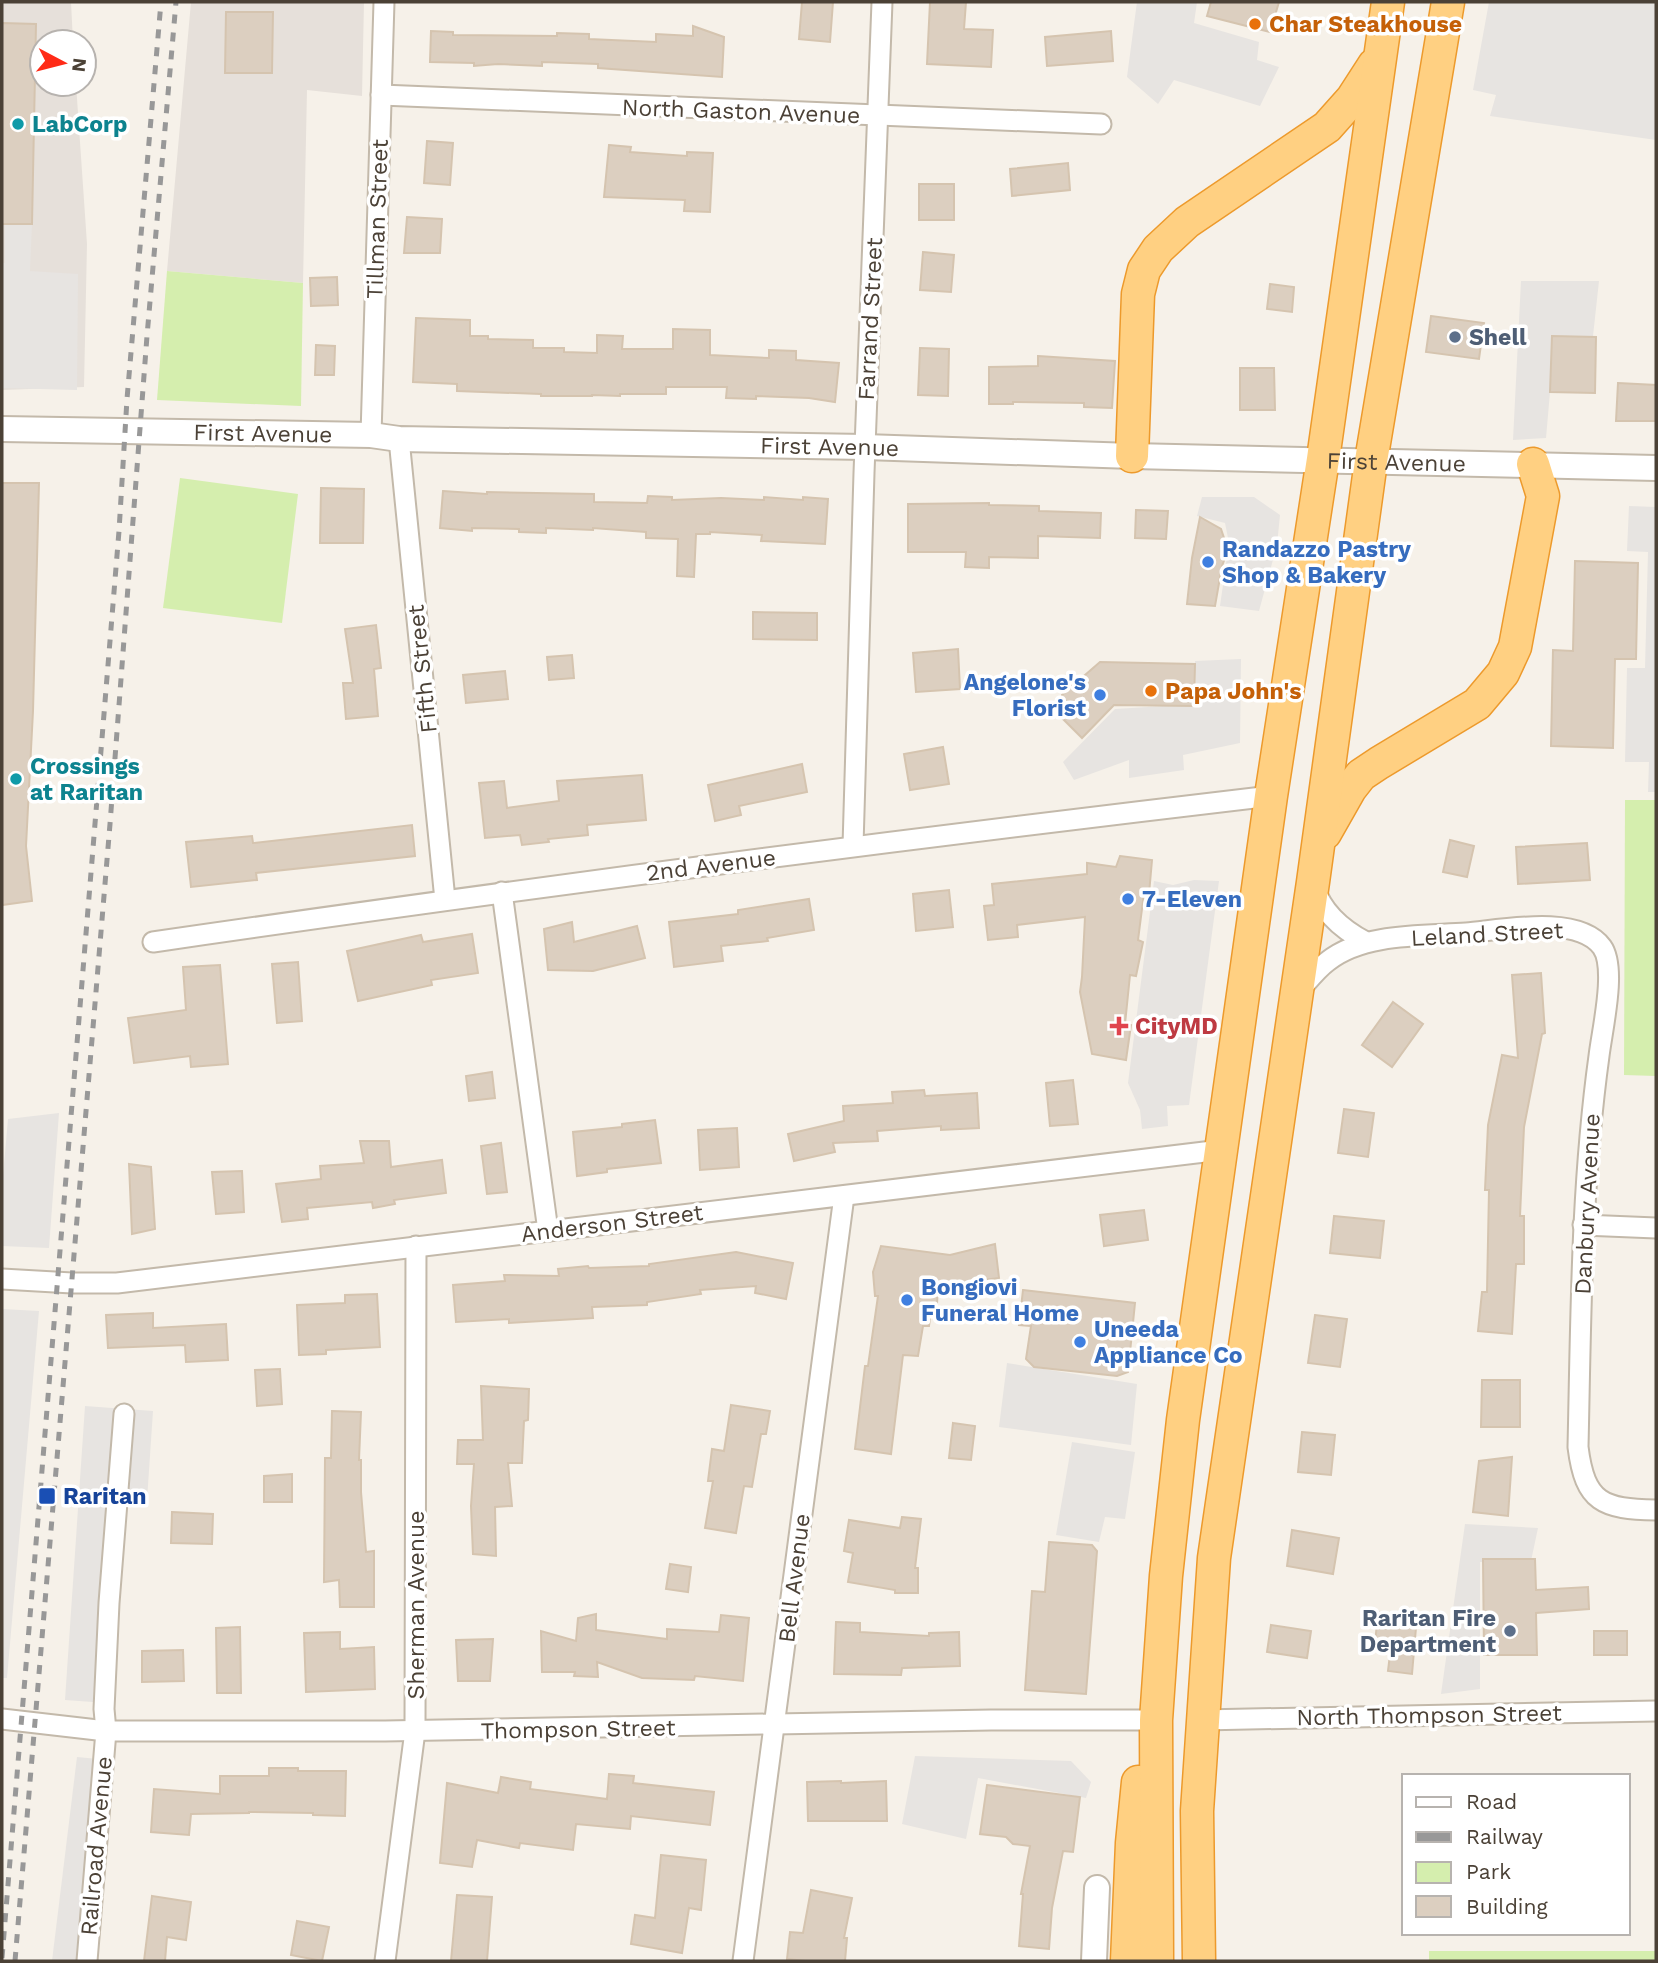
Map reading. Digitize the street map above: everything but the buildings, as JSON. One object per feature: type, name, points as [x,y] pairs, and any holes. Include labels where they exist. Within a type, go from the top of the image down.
[{"type":"highway","points":[[1157,1961],[1156,1720],[1166,1576],[1183,1420],[1270,796],[1323,459],[1388,2]]},
{"type":"highway","points":[[1200,1961],[1197,1811],[1214,1558],[1313,882],[1371,461],[1448,2]]},
{"type":"highway","points":[[1132,456],[1138,294],[1144,270],[1158,249],[1188,222],[1327,127],[1352,99],[1380,55]]},
{"type":"highway","points":[[1317,848],[1350,789],[1361,775],[1477,704],[1503,673],[1515,647],[1543,496],[1533,464]]},
{"type":"highway","points":[[1126,1961],[1136,1789],[1156,1720]]},
{"type":"street","name":"Tillman Street","points":[[371,435],[384,2]]},
{"type":"street","name":"Farrand Street","points":[[853,846],[865,447],[883,2]]},
{"type":"street","name":"North Gaston Avenue","points":[[381,95],[1101,124]]},
{"type":"street","name":"First Avenue","points":[[2,429],[371,435],[399,439],[865,447],[1656,468]]},
{"type":"street","name":"Fifth Street","points":[[399,439],[445,900]]},
{"type":"street","name":"2nd Avenue","points":[[153,942],[502,892],[853,846],[1270,796]]},
{"type":"street","points":[[1313,882],[1318,900],[1333,918],[1366,943]]},
{"type":"street","points":[[502,892],[548,1231]]},
{"type":"street","name":"Leland Street","points":[[1296,995],[1327,961],[1343,951],[1366,943],[1392,939],[1556,927],[1587,934],[1603,948]]},
{"type":"street","name":"Danbury Avenue","points":[[1603,948],[1610,969],[1595,1086],[1583,1225],[1578,1447],[1583,1477],[1594,1496],[1603,1502],[1624,1508],[1656,1510]]},
{"type":"street","name":"Anderson Street","points":[[2,1279],[117,1283],[1221,1150]]},
{"type":"street","name":"Bell Avenue","points":[[743,1961],[844,1196]]},
{"type":"street","points":[[1583,1225],[1656,1228]]},
{"type":"street","name":"Sherman Avenue","points":[[385,1961],[415,1731],[416,1246]]},
{"type":"street","name":"Railroad Avenue","points":[[87,1961],[106,1731],[104,1709],[109,1603],[124,1414]]},
{"type":"street","name":"North Thompson Street","points":[[1202,1720],[1656,1711]]},
{"type":"street","name":"Thompson Street","points":[[2,1719],[106,1731],[415,1731],[991,1720],[1156,1720]]},
{"type":"street","points":[[1094,1961],[1097,1888]]},
{"type":"shaded area","points":[[2,2],[71,2],[72,28],[28,28],[28,98],[77,98],[87,244],[84,387],[2,390]]},
{"type":"shaded area","points":[[191,2],[364,2],[362,96],[307,90],[303,283],[167,271]]},
{"type":"shaded area","points":[[1137,2],[1197,2],[1194,23],[1259,42],[1257,60],[1279,67],[1260,106],[1174,80],[1158,104],[1127,77]]},
{"type":"shaded area","points":[[1489,2],[1656,2],[1656,140],[1490,116],[1496,95],[1473,90]]},
{"type":"shaded area","points":[[5,224],[32,224],[30,271],[78,274],[77,390],[2,388],[2,263],[5,263]]},
{"type":"shaded area","points":[[1521,281],[1599,281],[1593,336],[1552,342],[1546,438],[1513,440]]},
{"type":"shaded area","points":[[1202,497],[1254,497],[1280,515],[1277,545],[1259,611],[1220,606],[1229,543],[1225,523],[1197,516]]},
{"type":"shaded area","points":[[1629,506],[1656,507],[1656,792],[1648,792],[1649,762],[1625,762],[1627,668],[1645,668],[1648,552],[1627,551]]},
{"type":"shaded area","points":[[1241,659],[1240,743],[1183,755],[1184,770],[1129,778],[1129,760],[1074,780],[1063,762],[1115,709],[1196,704],[1195,661]]},
{"type":"shaded area","points":[[1194,880],[1219,881],[1189,1105],[1167,1106],[1168,1126],[1142,1129],[1140,1110],[1128,1083],[1154,881],[1173,885]]},
{"type":"shaded area","points":[[59,1113],[49,1248],[2,1246],[2,1187],[8,1119]]},
{"type":"shaded area","points":[[2,1309],[39,1311],[7,1678],[2,1678]]},
{"type":"shaded area","points":[[1007,1363],[1137,1384],[1131,1445],[999,1427]]},
{"type":"shaded area","points":[[85,1406],[153,1411],[147,1500],[107,1498],[93,1702],[65,1700]]},
{"type":"shaded area","points":[[1072,1442],[1135,1452],[1125,1519],[1105,1517],[1099,1542],[1056,1535]]},
{"type":"shaded area","points":[[1465,1524],[1538,1528],[1531,1561],[1480,1562],[1480,1689],[1441,1694]]},
{"type":"shaded area","points":[[915,1756],[1071,1761],[1091,1782],[1086,1798],[978,1778],[966,1839],[902,1824]]},
{"type":"shaded area","points":[[77,1757],[108,1760],[83,1961],[52,1961]]},
{"type":"green space","points":[[167,271],[303,283],[301,406],[157,400]]},
{"type":"green space","points":[[180,478],[298,494],[282,623],[163,608]]},
{"type":"green space","points":[[1625,800],[1656,800],[1656,1076],[1624,1075]]},
{"type":"green space","points":[[1429,1951],[1656,1951],[1656,1961],[1429,1961]]},
{"type":"railway","points":[[2,1958],[161,2]]},
{"type":"railway","points":[[15,1961],[176,2]]},
{"type":"place","name":"Char Steakhouse","points":[[1255,24]]},
{"type":"place","name":"LabCorp","points":[[18,124]]},
{"type":"place","name":"Shell","points":[[1455,337]]},
{"type":"place","name":"Randazzo Pastry Shop & Bakery","points":[[1208,562]]},
{"type":"place","name":"Papa John's","points":[[1151,691]]},
{"type":"place","name":"Angelone's Florist","points":[[1100,695]]},
{"type":"place","name":"Crossings at Raritan","points":[[16,779]]},
{"type":"place","name":"7-Eleven","points":[[1128,899]]},
{"type":"place","name":"CityMD","points":[[1119,1026]]},
{"type":"place","name":"Bongiovi Funeral Home","points":[[907,1300]]},
{"type":"place","name":"Uneeda Appliance Co","points":[[1080,1342]]},
{"type":"place","name":"Raritan","points":[[47,1496]]},
{"type":"place","name":"Raritan Fire Department","points":[[1510,1631]]}]
